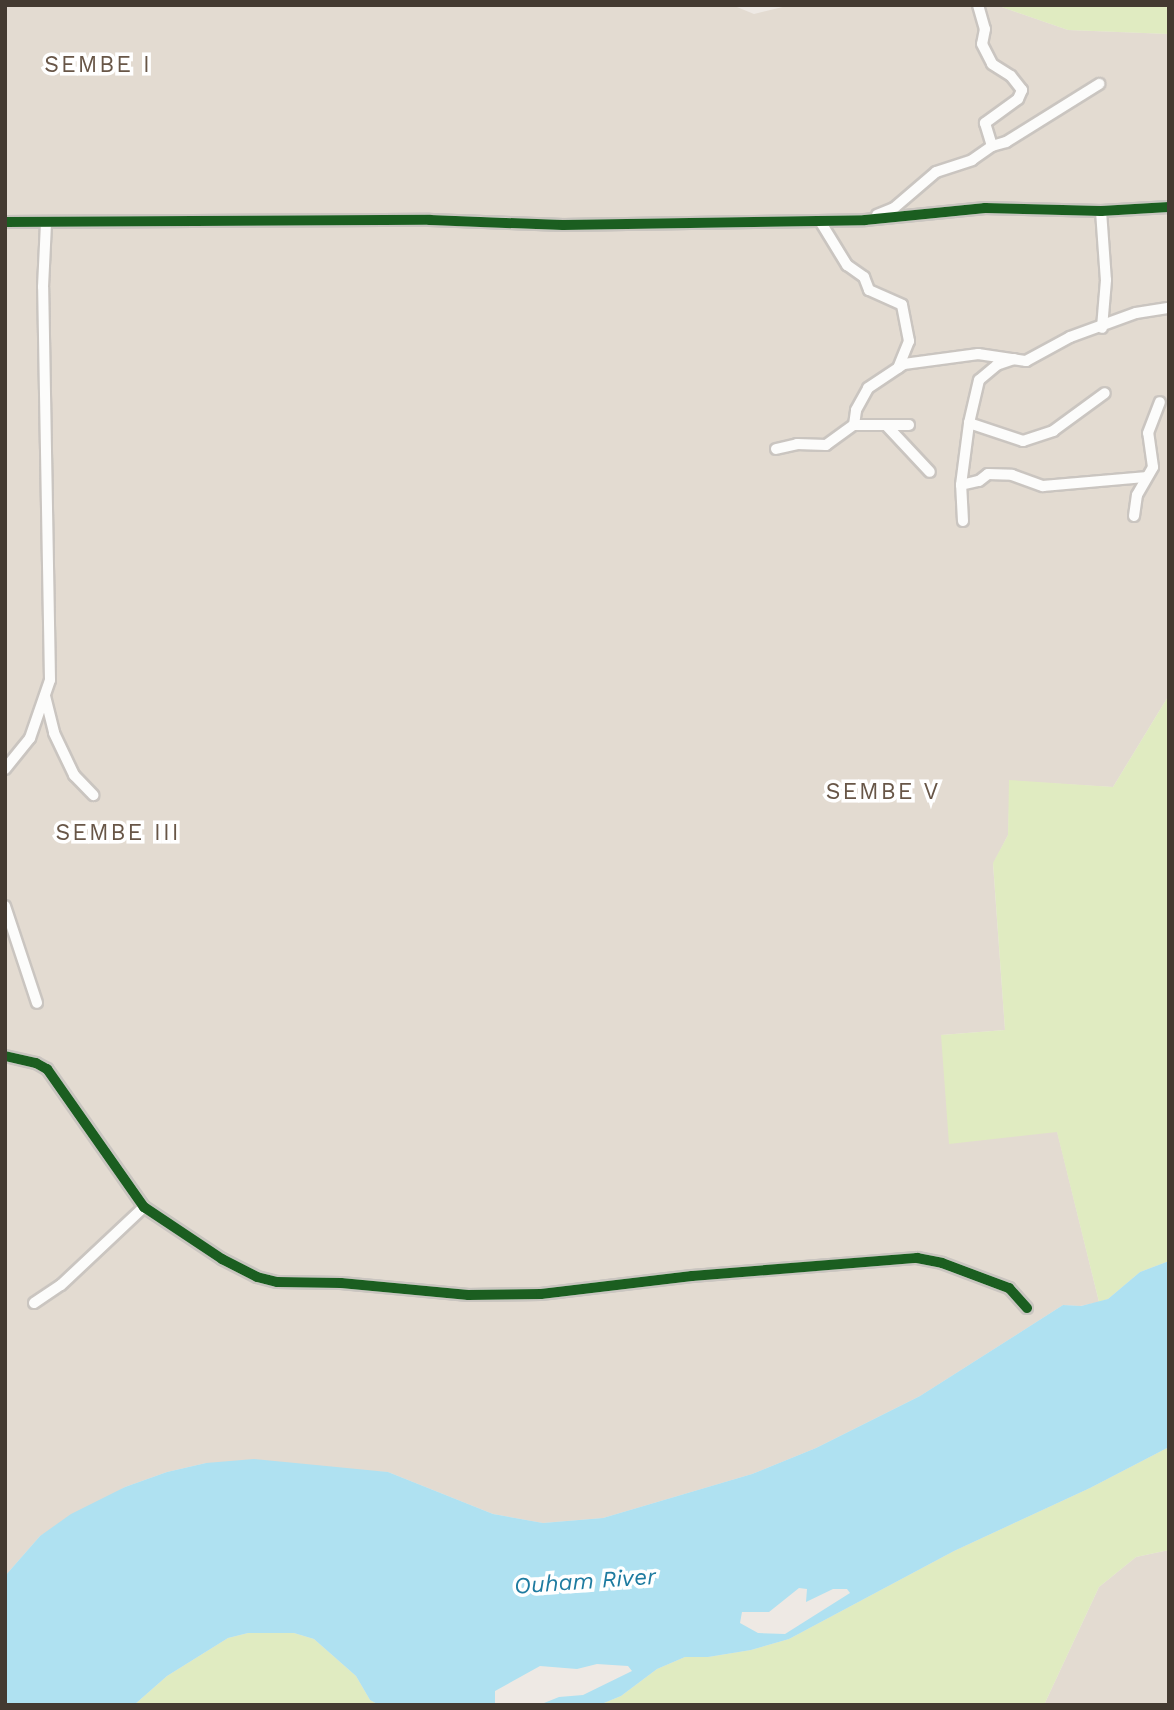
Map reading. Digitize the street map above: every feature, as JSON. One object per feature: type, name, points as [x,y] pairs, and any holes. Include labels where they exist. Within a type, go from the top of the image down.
[{"type":"street","points":[[978,5],[985,29],[982,44],[992,64],[1011,76],[1022,90],[1018,99],[985,123],[992,146]]},
{"type":"street","points":[[865,220],[894,208],[936,172],[972,160],[992,146],[1006,142],[1100,84]]},
{"type":"street","points":[[5,222],[46,224],[430,220],[563,225],[865,220],[985,208],[1101,211],[1169,207]]},
{"type":"street","points":[[1101,211],[1106,280],[1102,328]]},
{"type":"street","points":[[820,221],[847,265],[864,277],[869,290],[902,305],[909,341],[897,370]]},
{"type":"street","points":[[5,769],[30,738],[50,680],[43,287],[46,224]]},
{"type":"street","points":[[854,425],[856,410],[868,388],[904,364],[978,354],[1026,361],[1070,337],[1102,328],[1136,313],[1168,308]]},
{"type":"street","points":[[963,521],[961,485],[969,423],[979,380],[997,365],[1018,358]]},
{"type":"street","points":[[969,423],[1023,441],[1053,431],[1105,393]]},
{"type":"street","points":[[1134,516],[1136,495],[1153,467],[1148,433],[1160,402]]},
{"type":"street","points":[[776,449],[797,443],[826,445],[854,425],[909,425]]},
{"type":"street","points":[[886,425],[930,472]]},
{"type":"street","points":[[961,485],[979,481],[988,474],[1012,475],[1044,486],[1145,477]]},
{"type":"street","points":[[45,696],[54,733],[64,754],[75,775],[93,795]]},
{"type":"street","points":[[5,906],[37,1003]]},
{"type":"street","points":[[5,1056],[36,1063],[47,1069],[144,1207],[222,1259],[257,1277],[277,1282],[341,1283],[468,1295],[541,1294],[692,1276],[917,1258],[942,1263],[1009,1289],[1027,1308]]},
{"type":"street","points":[[34,1303],[61,1285],[144,1207]]},
{"type":"shaded area","points":[[5,5],[732,5],[754,14],[791,5],[996,5],[1068,30],[1169,34],[1169,695],[1113,787],[1010,781],[1008,835],[993,864],[1005,1030],[941,1035],[1057,1131],[1099,1302],[1080,1306],[1063,1305],[920,1396],[816,1448],[752,1474],[603,1518],[543,1523],[493,1514],[388,1472],[206,1463],[167,1472],[125,1487],[40,1536],[5,1576]]},
{"type":"shaded area","points":[[1169,1550],[1169,1705],[1044,1705],[1099,1587],[1136,1557]]},
{"type":"green space","points":[[996,5],[1169,5],[1169,34],[1068,30]]},
{"type":"green space","points":[[1169,695],[1169,1261],[1140,1272],[1108,1299],[1099,1302],[1057,1132],[949,1144],[941,1035],[1005,1030],[993,863],[1008,835],[1009,780],[1113,787]]},
{"type":"green space","points":[[1169,1447],[1169,1550],[1136,1557],[1099,1587],[1044,1705],[599,1705],[621,1696],[657,1669],[685,1657],[708,1657],[751,1650],[789,1639],[954,1551],[1090,1488]]},
{"type":"green space","points":[[248,1633],[294,1633],[314,1639],[356,1676],[370,1700],[379,1705],[134,1705],[167,1676],[228,1638]]},
{"type":"water","name":"Ouham River","points":[[1169,1261],[1169,1447],[1090,1488],[954,1551],[789,1639],[751,1650],[708,1657],[685,1657],[657,1669],[621,1696],[599,1705],[539,1705],[559,1697],[583,1695],[632,1671],[628,1666],[597,1664],[577,1669],[540,1666],[495,1691],[495,1705],[379,1705],[370,1700],[356,1676],[314,1639],[294,1633],[248,1633],[228,1638],[167,1676],[134,1705],[5,1705],[5,1576],[40,1536],[71,1514],[125,1487],[167,1472],[206,1463],[254,1459],[388,1472],[493,1514],[543,1523],[603,1518],[752,1474],[816,1448],[920,1396],[1063,1305],[1081,1306],[1108,1299],[1140,1272]],"holes":[[[799,1588],[807,1589],[806,1602],[833,1589],[847,1589],[850,1593],[785,1634],[758,1633],[740,1623],[742,1612],[769,1612]]]},
{"type":"cycle path","points":[[5,222],[430,220],[563,225],[865,220],[985,208],[1101,211],[1169,207]]},
{"type":"cycle path","points":[[5,1056],[36,1063],[47,1069],[144,1207],[222,1259],[257,1277],[277,1282],[341,1283],[468,1295],[541,1294],[692,1276],[917,1258],[942,1263],[1009,1288],[1027,1308]]},
{"type":"district","name":"SEMBE I","points":[[98,65]]},
{"type":"district","name":"SEMBE V","points":[[883,792]]},
{"type":"district","name":"SEMBE III","points":[[118,833]]}]
